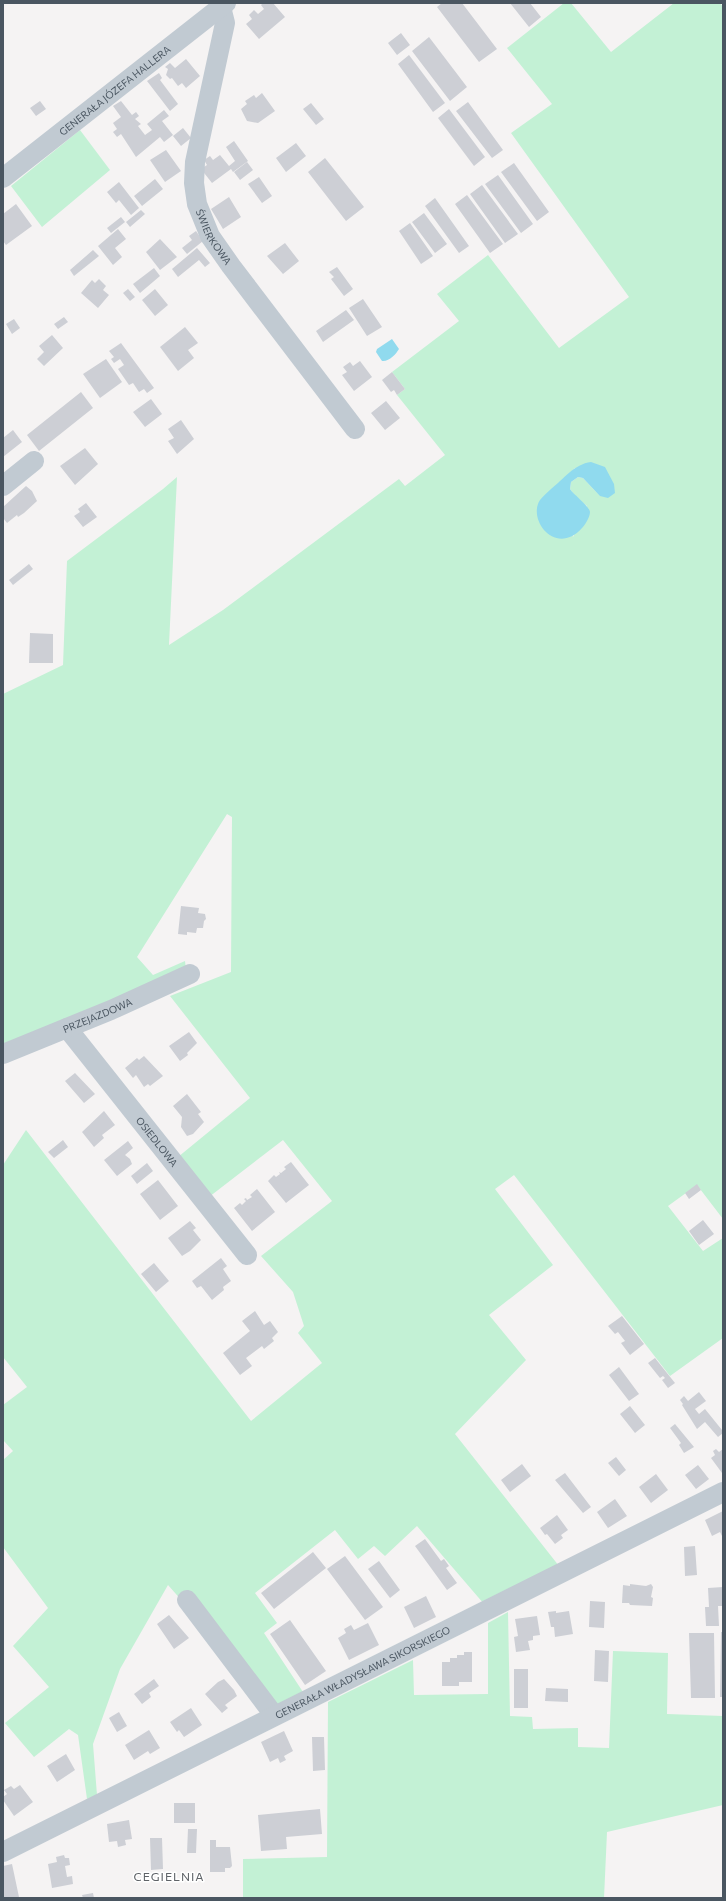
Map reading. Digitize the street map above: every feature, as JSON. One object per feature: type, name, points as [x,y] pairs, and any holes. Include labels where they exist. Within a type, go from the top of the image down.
[{"type":"street","name":"GENERAŁA JÓZEFA HALLERA","points":[[3,178],[223,5]]},
{"type":"street","name":"ŚWIERKOWA","points":[[223,5],[225,23],[194,173],[197,204],[210,236],[226,260],[355,429]]},
{"type":"street","points":[[3,486],[34,461]]},
{"type":"street","name":"PRZEJAZDOWA","points":[[3,1054],[111,1010],[190,974]]},
{"type":"street","name":"OSIEDLOWA","points":[[67,1028],[247,1255]]},
{"type":"street","name":"GENERAŁA WŁADYSŁAWA SIKORSKIEGO","points":[[3,1852],[274,1715],[723,1492]]},
{"type":"street","points":[[187,1600],[274,1715]]},
{"type":"green space","points":[[564,3],[571,3],[611,52],[674,3],[720,3],[723,7],[723,1219],[697,1185],[668,1206],[703,1251],[723,1238],[723,1338],[670,1376],[514,1175],[495,1189],[553,1265],[489,1315],[526,1360],[455,1434],[559,1566],[484,1604],[417,1526],[385,1556],[374,1546],[358,1559],[335,1530],[255,1593],[277,1623],[264,1633],[303,1692],[275,1706],[168,1585],[120,1669],[93,1744],[97,1795],[87,1799],[78,1735],[69,1729],[34,1757],[5,1723],[49,1687],[13,1646],[48,1608],[3,1547],[3,1460],[13,1451],[3,1440],[3,1405],[27,1387],[3,1357],[3,1165],[26,1130],[251,1421],[322,1363],[298,1333],[304,1326],[293,1292],[261,1256],[332,1201],[283,1140],[209,1197],[178,1157],[250,1098],[170,996],[231,972],[232,817],[227,814],[137,957],[153,975],[185,961],[186,969],[3,1047],[3,694],[63,665],[67,561],[177,477],[169,645],[223,610],[399,479],[405,486],[445,455],[397,395],[405,389],[392,372],[459,321],[437,294],[488,255],[559,348],[629,297],[511,133],[552,104],[507,48]],"holes":[[[575,468],[600,496],[583,478],[578,477],[571,482],[570,489],[577,498],[587,506],[573,537],[563,480]]]},
{"type":"green space","points":[[80,130],[110,170],[42,227],[11,186]]},
{"type":"green space","points":[[508,1612],[510,1716],[532,1717],[533,1729],[578,1728],[578,1747],[609,1748],[613,1651],[668,1653],[667,1714],[723,1716],[723,1805],[607,1832],[604,1898],[243,1898],[243,1859],[327,1857],[328,1702],[413,1660],[414,1695],[488,1694],[488,1623]]},
{"type":"water","points":[[392,339],[399,349],[390,359],[382,361],[376,352],[377,349]]},
{"type":"water","points":[[591,462],[605,467],[614,484],[615,493],[608,498],[600,496],[583,478],[578,477],[571,482],[570,489],[589,510],[589,516],[583,527],[572,536],[563,539],[554,537],[546,532],[537,517],[537,508],[540,500],[574,469],[585,463]]},
{"type":"building","points":[[263,3],[273,3],[285,17],[259,39],[246,24],[252,19],[249,15],[254,10],[258,14],[264,9],[261,5]]},
{"type":"building","points":[[442,3],[462,3],[497,49],[479,62],[437,7]]},
{"type":"building","points":[[510,3],[530,3],[541,17],[529,27]]},
{"type":"building","points":[[401,33],[410,45],[397,55],[388,43]]},
{"type":"building","points":[[429,37],[467,87],[450,101],[412,51]]},
{"type":"building","points":[[409,55],[445,103],[433,112],[398,64]]},
{"type":"building","points":[[186,59],[200,76],[186,88],[182,83],[178,86],[172,78],[170,79],[166,75],[168,69],[165,67],[170,63],[175,68]]},
{"type":"building","points":[[159,73],[162,78],[160,80],[178,104],[170,111],[147,81]]},
{"type":"building","points":[[262,93],[275,111],[258,123],[247,121],[241,109],[247,104],[245,101],[254,95],[256,98]]},
{"type":"building","points":[[40,101],[46,109],[36,116],[30,108]]},
{"type":"building","points":[[121,101],[132,115],[136,112],[139,116],[135,119],[141,124],[138,126],[145,135],[152,130],[147,124],[164,110],[169,116],[162,121],[173,135],[164,142],[160,137],[136,157],[121,134],[117,137],[113,132],[117,129],[113,123],[121,117],[113,106]]},
{"type":"building","points":[[468,102],[503,150],[492,158],[456,111]]},
{"type":"building","points":[[311,103],[324,119],[316,125],[303,109]]},
{"type":"building","points":[[449,109],[485,157],[474,166],[438,118]]},
{"type":"building","points":[[183,128],[191,138],[181,146],[173,136]]},
{"type":"building","points":[[234,141],[248,161],[233,172],[231,169],[212,183],[201,169],[207,165],[204,160],[210,156],[213,160],[220,155],[229,166],[235,161],[226,147]]},
{"type":"building","points":[[296,143],[306,156],[286,172],[276,158]]},
{"type":"building","points":[[166,150],[181,171],[165,182],[150,160]]},
{"type":"building","points":[[325,158],[364,207],[346,221],[308,172]]},
{"type":"building","points":[[247,162],[253,170],[240,180],[234,172]]},
{"type":"building","points":[[514,163],[549,212],[537,221],[501,172]]},
{"type":"building","points":[[498,175],[533,224],[521,233],[485,184]]},
{"type":"building","points":[[259,177],[272,196],[262,203],[248,184]]},
{"type":"building","points":[[155,179],[163,189],[142,206],[134,196]]},
{"type":"building","points":[[119,182],[139,208],[131,215],[119,200],[116,203],[107,192]]},
{"type":"building","points":[[482,185],[518,234],[505,243],[470,194]]},
{"type":"building","points":[[467,195],[503,244],[490,253],[455,204]]},
{"type":"building","points":[[229,197],[241,217],[223,229],[211,209]]},
{"type":"building","points":[[435,198],[469,246],[459,253],[425,206]]},
{"type":"building","points":[[16,204],[32,226],[6,245],[3,241],[3,214]]},
{"type":"building","points":[[141,210],[145,214],[130,227],[126,222]]},
{"type":"building","points":[[424,213],[447,244],[435,253],[412,222]]},
{"type":"building","points":[[121,217],[125,222],[111,233],[107,228]]},
{"type":"building","points":[[410,223],[433,256],[421,264],[399,231]]},
{"type":"building","points":[[118,229],[126,239],[115,248],[122,257],[113,265],[98,246]]},
{"type":"building","points":[[196,231],[203,241],[187,254],[182,248],[192,240],[189,236]]},
{"type":"building","points":[[160,239],[177,257],[160,270],[146,252]]},
{"type":"building","points":[[285,243],[299,261],[283,274],[267,256]]},
{"type":"building","points":[[197,248],[210,263],[205,267],[199,260],[178,277],[172,269]]},
{"type":"building","points":[[93,250],[99,256],[74,276],[70,270]]},
{"type":"building","points":[[337,267],[353,289],[344,296],[331,279],[334,277],[329,272]]},
{"type":"building","points":[[154,268],[160,276],[140,293],[133,284]]},
{"type":"building","points":[[99,279],[106,286],[103,290],[109,295],[98,308],[81,293],[92,280],[95,283]]},
{"type":"building","points":[[128,289],[135,297],[130,301],[123,293]]},
{"type":"building","points":[[155,289],[168,305],[155,316],[142,300]]},
{"type":"building","points":[[363,299],[382,327],[367,336],[349,308]]},
{"type":"building","points":[[346,310],[354,320],[323,342],[316,331]]},
{"type":"building","points":[[64,317],[68,322],[58,329],[54,324]]},
{"type":"building","points":[[14,319],[20,328],[12,334],[6,324]]},
{"type":"building","points":[[185,327],[198,343],[188,350],[194,358],[178,371],[160,347]]},
{"type":"building","points":[[52,335],[63,348],[44,366],[37,359],[44,352],[39,346]]},
{"type":"building","points":[[121,343],[154,388],[147,393],[144,389],[139,392],[133,383],[129,385],[118,369],[124,365],[120,359],[114,363],[111,359],[114,357],[109,351]]},
{"type":"building","points":[[106,359],[122,382],[100,398],[83,374]]},
{"type":"building","points":[[360,361],[372,377],[354,391],[342,375],[347,372],[343,367],[350,362],[353,366]]},
{"type":"building","points":[[392,372],[405,389],[397,395],[394,390],[391,392],[382,380]]},
{"type":"building","points":[[81,392],[93,408],[39,451],[27,435]]},
{"type":"building","points":[[151,399],[162,414],[145,427],[133,412]]},
{"type":"building","points":[[386,401],[400,418],[385,430],[371,413]]},
{"type":"building","points":[[181,420],[194,439],[177,454],[168,441],[174,438],[168,429]]},
{"type":"building","points":[[13,430],[22,442],[3,457],[3,438]]},
{"type":"building","points":[[85,448],[98,464],[75,485],[60,466]]},
{"type":"building","points":[[26,486],[32,491],[37,501],[24,513],[18,517],[17,515],[7,523],[3,518],[3,507]]},
{"type":"building","points":[[86,503],[97,517],[83,527],[74,516],[80,512],[78,509]]},
{"type":"building","points":[[29,564],[33,569],[13,585],[9,580]]},
{"type":"building","points":[[30,633],[53,634],[53,663],[29,663]]},
{"type":"building","points":[[181,906],[199,908],[198,913],[205,914],[206,919],[204,921],[203,928],[197,928],[196,933],[187,932],[187,935],[178,934]]},
{"type":"building","points":[[189,1032],[197,1043],[187,1053],[188,1055],[180,1061],[169,1046]]},
{"type":"building","points":[[144,1056],[163,1076],[150,1086],[148,1084],[144,1087],[136,1075],[133,1078],[125,1068],[137,1058],[139,1060]]},
{"type":"building","points":[[75,1073],[95,1094],[84,1103],[65,1081]]},
{"type":"building","points":[[187,1094],[201,1112],[198,1114],[204,1122],[193,1134],[187,1136],[181,1127],[182,1117],[173,1106]]},
{"type":"building","points":[[104,1111],[115,1125],[102,1135],[104,1138],[94,1147],[82,1132]]},
{"type":"building","points":[[63,1140],[68,1147],[54,1158],[48,1152]]},
{"type":"building","points":[[128,1141],[133,1148],[125,1155],[130,1159],[132,1164],[117,1176],[104,1160]]},
{"type":"building","points":[[291,1162],[309,1185],[286,1203],[268,1181],[274,1175],[276,1177],[280,1174],[279,1172],[281,1173],[286,1169],[284,1167]]},
{"type":"building","points":[[147,1163],[153,1171],[137,1184],[131,1176]]},
{"type":"building","points":[[158,1180],[178,1206],[160,1220],[140,1194]]},
{"type":"building","points":[[697,1184],[701,1190],[689,1199],[685,1193]]},
{"type":"building","points":[[257,1189],[275,1212],[252,1231],[234,1208],[240,1203],[242,1205],[246,1201],[244,1199],[246,1198],[247,1200],[252,1197],[250,1195]]},
{"type":"building","points":[[703,1220],[714,1234],[699,1245],[689,1231]]},
{"type":"building","points":[[190,1221],[196,1228],[193,1230],[201,1240],[190,1251],[182,1256],[168,1238]]},
{"type":"building","points":[[221,1258],[227,1266],[223,1269],[231,1281],[223,1287],[224,1290],[212,1300],[201,1286],[197,1288],[192,1281]]},
{"type":"building","points":[[154,1263],[169,1281],[156,1292],[141,1274]]},
{"type":"building","points":[[255,1311],[264,1325],[270,1321],[278,1332],[272,1338],[274,1341],[264,1349],[262,1346],[246,1358],[252,1366],[240,1375],[223,1353],[250,1331],[242,1321]]},
{"type":"building","points":[[622,1316],[644,1344],[630,1355],[621,1343],[625,1341],[618,1332],[615,1334],[608,1326]]},
{"type":"building","points":[[655,1358],[675,1383],[668,1388],[662,1380],[665,1378],[663,1376],[660,1378],[648,1363]]},
{"type":"building","points":[[619,1367],[639,1394],[629,1401],[609,1375]]},
{"type":"building","points":[[699,1392],[706,1401],[695,1409],[699,1414],[705,1409],[722,1430],[723,1433],[718,1437],[705,1422],[697,1429],[682,1405],[683,1404],[680,1400],[684,1396],[688,1401]]},
{"type":"building","points":[[630,1406],[645,1425],[635,1433],[620,1414]]},
{"type":"building","points":[[675,1424],[694,1447],[684,1453],[679,1445],[681,1443],[670,1428]]},
{"type":"building","points":[[716,1449],[719,1452],[723,1449],[722,1473],[711,1458],[715,1455],[713,1451]]},
{"type":"building","points":[[616,1457],[626,1470],[619,1476],[608,1463]]},
{"type":"building","points":[[522,1464],[531,1476],[510,1492],[501,1480]]},
{"type":"building","points":[[698,1465],[709,1479],[696,1489],[685,1475]]},
{"type":"building","points":[[565,1473],[591,1507],[583,1513],[555,1480]]},
{"type":"building","points":[[656,1474],[668,1490],[651,1503],[639,1487]]},
{"type":"building","points":[[615,1499],[627,1516],[608,1528],[597,1512]]},
{"type":"building","points":[[723,1511],[723,1538],[720,1532],[712,1536],[705,1520]]},
{"type":"building","points":[[557,1515],[568,1530],[561,1535],[563,1538],[555,1544],[540,1528]]},
{"type":"building","points":[[425,1539],[441,1561],[444,1559],[449,1566],[446,1568],[457,1583],[447,1590],[415,1546]]},
{"type":"building","points":[[695,1546],[697,1575],[685,1576],[684,1547]]},
{"type":"building","points":[[313,1552],[326,1568],[274,1609],[261,1593]]},
{"type":"building","points":[[345,1556],[383,1607],[365,1620],[327,1569]]},
{"type":"building","points":[[379,1561],[400,1590],[390,1598],[368,1569]]},
{"type":"building","points":[[630,1584],[646,1586],[651,1584],[653,1587],[651,1597],[653,1598],[652,1606],[622,1603],[623,1585],[630,1586]]},
{"type":"building","points":[[723,1587],[723,1606],[718,1606],[719,1626],[706,1626],[705,1607],[709,1607],[708,1588]]},
{"type":"building","points":[[426,1596],[436,1617],[414,1628],[404,1607]]},
{"type":"building","points":[[590,1601],[605,1602],[604,1628],[589,1627]]},
{"type":"building","points":[[556,1611],[556,1613],[569,1611],[573,1634],[555,1637],[554,1627],[551,1627],[548,1612]]},
{"type":"building","points":[[169,1615],[189,1638],[174,1649],[157,1624]]},
{"type":"building","points":[[537,1616],[540,1635],[533,1636],[533,1640],[528,1641],[530,1650],[516,1652],[514,1637],[518,1636],[515,1619]]},
{"type":"building","points":[[290,1620],[326,1671],[305,1685],[270,1634]]},
{"type":"building","points":[[368,1623],[379,1645],[349,1660],[338,1638],[346,1633],[344,1629],[351,1625],[354,1630]]},
{"type":"building","points":[[721,1632],[723,1632],[723,1697],[720,1697]]},
{"type":"building","points":[[689,1633],[714,1633],[715,1698],[691,1698]]},
{"type":"building","points":[[595,1650],[609,1651],[608,1682],[594,1681]]},
{"type":"building","points":[[464,1652],[472,1652],[472,1682],[459,1682],[459,1686],[442,1686],[442,1662],[450,1662],[450,1658],[457,1658],[457,1655],[464,1655]]},
{"type":"building","points":[[514,1669],[528,1669],[528,1708],[514,1708]]},
{"type":"building","points":[[154,1679],[159,1686],[149,1693],[151,1697],[142,1704],[134,1694]]},
{"type":"building","points":[[224,1679],[234,1690],[237,1696],[225,1705],[228,1708],[222,1713],[205,1694],[218,1682]]},
{"type":"building","points":[[546,1688],[568,1689],[568,1702],[545,1701]]},
{"type":"building","points":[[191,1708],[202,1725],[184,1737],[179,1730],[177,1732],[170,1722]]},
{"type":"building","points":[[119,1712],[127,1726],[117,1732],[109,1718]]},
{"type":"building","points":[[149,1730],[160,1748],[150,1754],[148,1751],[134,1760],[125,1745]]},
{"type":"building","points":[[284,1731],[293,1751],[284,1756],[286,1760],[280,1763],[278,1758],[270,1762],[261,1742]]},
{"type":"building","points":[[312,1737],[324,1737],[325,1770],[313,1771]]},
{"type":"building","points":[[66,1754],[75,1770],[57,1782],[47,1766]]},
{"type":"building","points":[[20,1785],[33,1802],[14,1816],[3,1800],[3,1797],[7,1794],[4,1790],[11,1786],[14,1789]]},
{"type":"building","points":[[174,1803],[195,1803],[195,1823],[174,1823]]},
{"type":"building","points":[[320,1809],[322,1834],[286,1837],[287,1849],[261,1851],[258,1815]]},
{"type":"building","points":[[129,1820],[132,1839],[125,1840],[126,1845],[118,1847],[117,1841],[109,1842],[107,1824]]},
{"type":"building","points":[[188,1829],[197,1829],[196,1853],[187,1853]]},
{"type":"building","points":[[150,1838],[162,1838],[163,1869],[151,1870]]},
{"type":"building","points":[[210,1840],[216,1840],[216,1847],[230,1847],[232,1866],[230,1868],[225,1868],[225,1872],[210,1872]]},
{"type":"building","points":[[64,1855],[65,1858],[69,1858],[70,1865],[65,1866],[67,1877],[72,1876],[73,1884],[52,1888],[48,1864],[57,1862],[56,1857]]},
{"type":"building","points":[[12,1864],[19,1897],[3,1898],[3,1866]]},
{"type":"building","points":[[93,1893],[94,1898],[83,1898],[82,1895]]},
{"type":"district","name":"CEGIELNIA","points":[[169,1876]]}]
